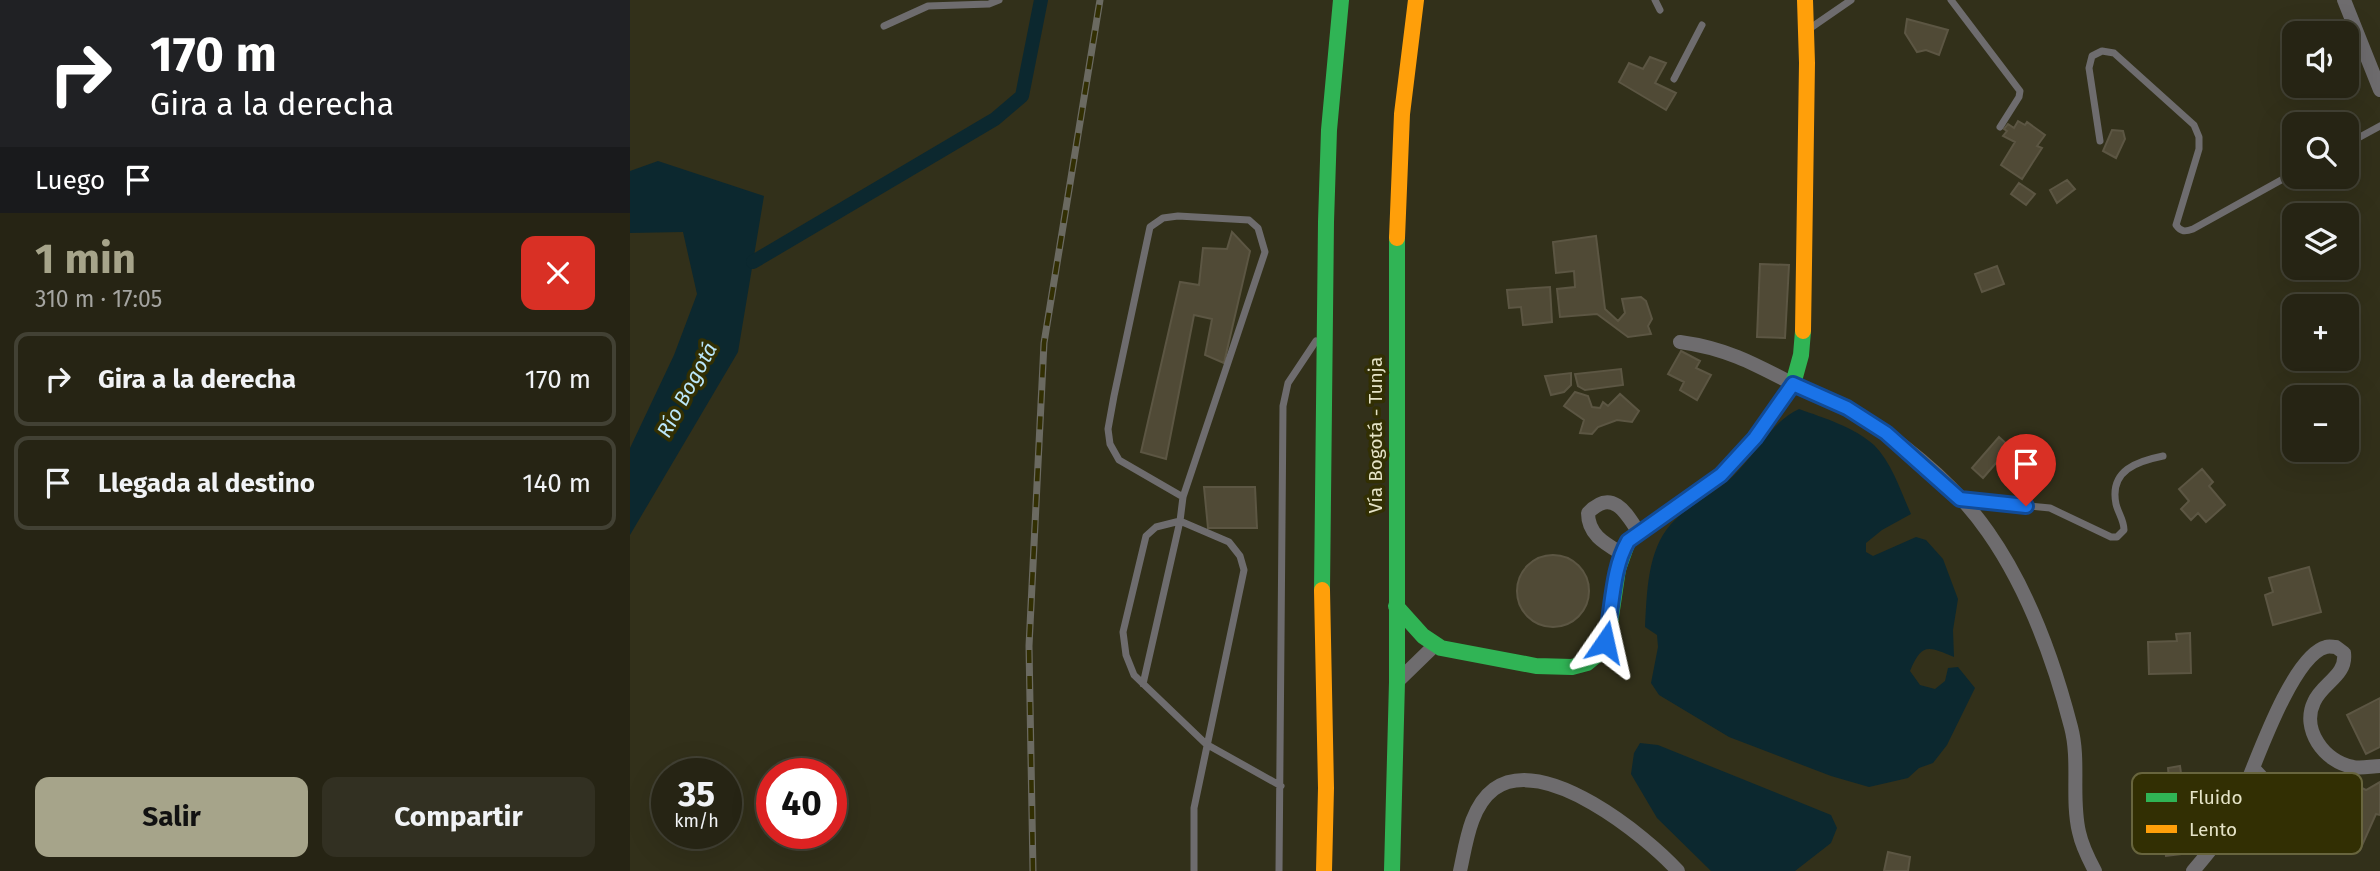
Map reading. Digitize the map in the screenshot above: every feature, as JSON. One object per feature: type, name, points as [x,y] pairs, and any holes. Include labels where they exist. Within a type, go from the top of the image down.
[{"type":"main road","points":[[1324,871],[1326,788],[1322,602],[1329,130],[1341,0]]},
{"type":"main road","name":"Vía Bogotá - Tunja","points":[[1392,871],[1396,682],[1397,204],[1402,114],[1416,0]]},
{"type":"main road","points":[[1396,606],[1434,646],[1545,668],[1584,664],[1597,655],[1605,642],[1621,553],[1628,541],[1721,475],[1776,410],[1793,384],[1801,355],[1804,323],[1805,0]]},
{"type":"street","points":[[2344,0],[2380,90]]},
{"type":"street","points":[[1679,342],[1705,345],[1749,360],[1793,384],[1847,408],[1886,433],[1960,499],[1988,532],[2014,576],[2036,623],[2056,678],[2072,729],[2076,759],[2078,830],[2085,853],[2095,871]]},
{"type":"street","points":[[1621,553],[1592,532],[1588,513],[1596,505],[1606,501],[1614,503],[1625,511],[1639,533]]},
{"type":"street","points":[[1396,682],[1434,646]]},
{"type":"street","points":[[2250,773],[2293,681],[2314,654],[2325,647],[2336,647],[2344,653],[2345,663],[2340,673],[2315,698],[2310,711],[2310,726],[2320,748],[2334,761],[2354,768],[2380,766]]},
{"type":"street","points":[[1460,871],[1471,822],[1484,799],[1496,788],[1517,780],[1535,780],[1556,786],[1603,808],[1658,849],[1678,871]]},
{"type":"street","points":[[2193,871],[2207,854]]},
{"type":"lane","points":[[884,26],[928,6],[989,4],[999,0]]},
{"type":"lane","points":[[1655,0],[1660,10]]},
{"type":"lane","points":[[1806,32],[1851,0]]},
{"type":"lane","points":[[1951,0],[2020,91],[2020,97],[2000,127]]},
{"type":"lane","points":[[1674,79],[1702,25]]},
{"type":"lane","points":[[2100,141],[2089,68],[2092,57],[2102,51],[2114,53],[2194,125],[2199,137],[2199,149],[2176,225],[2179,229],[2186,232],[2193,229],[2282,180]]},
{"type":"lane","points":[[2359,137],[2380,125]]},
{"type":"lane","points":[[1143,684],[1180,522],[1183,497],[1265,252],[1258,228],[1249,220],[1178,216],[1163,218],[1150,227],[1108,429],[1110,444],[1119,460],[1183,497]]},
{"type":"lane","points":[[1279,871],[1283,406],[1288,383],[1326,326]]},
{"type":"lane","points":[[1960,499],[2050,508],[2111,537],[2117,537],[2124,530],[2116,503],[2119,479],[2127,468],[2138,461],[2163,456]]},
{"type":"lane","points":[[1194,871],[1194,808],[1206,744],[1244,570],[1240,556],[1229,542],[1180,522],[1156,527],[1146,536],[1123,632],[1126,655],[1134,675],[1206,744],[1281,786]]},
{"type":"lane","points":[[2253,764],[2261,773]]},
{"type":"water","name":"Río Bogotá","points":[[658,161],[764,196],[738,352],[630,535],[630,448],[674,355],[697,294],[683,232],[630,233],[630,171]]},
{"type":"water","points":[[1799,409],[1838,424],[1866,439],[1880,452],[1896,478],[1911,514],[1882,530],[1866,543],[1866,552],[1873,556],[1916,537],[1926,540],[1943,559],[1958,599],[1953,630],[1954,657],[1926,649],[1918,655],[1910,671],[1920,685],[1935,689],[1945,681],[1948,668],[1958,667],[1975,688],[1947,745],[1933,763],[1919,768],[1908,778],[1869,787],[1831,776],[1729,737],[1659,695],[1651,683],[1658,647],[1657,635],[1645,627],[1647,600],[1653,559],[1663,535],[1687,510],[1731,478],[1774,428]]},
{"type":"water","points":[[1640,743],[1658,745],[1831,815],[1837,828],[1831,843],[1795,871],[1711,871],[1657,818],[1631,774],[1634,753]]},
{"type":"building","points":[[1907,19],[1948,30],[1939,55],[1926,50],[1917,52],[1905,33]]},
{"type":"building","points":[[1650,57],[1666,63],[1655,83],[1676,93],[1666,110],[1619,82],[1629,63],[1643,69]]},
{"type":"building","points":[[2018,121],[2025,125],[2027,122],[2045,135],[2037,146],[2042,148],[2022,179],[2001,165],[2015,142],[2003,136],[2007,131],[2004,129],[2008,124],[2014,128]]},
{"type":"building","points":[[2112,130],[2123,131],[2125,139],[2116,158],[2103,151]]},
{"type":"building","points":[[2067,180],[2075,189],[2057,203],[2050,190]]},
{"type":"building","points":[[2019,183],[2035,194],[2026,205],[2011,194]]},
{"type":"building","points":[[1232,232],[1250,251],[1224,363],[1205,355],[1212,319],[1194,315],[1166,459],[1141,452],[1180,282],[1199,285],[1203,248],[1227,249]]},
{"type":"building","points":[[1596,236],[1605,309],[1618,321],[1625,313],[1622,299],[1641,297],[1646,301],[1652,319],[1648,326],[1651,334],[1628,337],[1597,314],[1560,317],[1557,289],[1575,287],[1574,271],[1556,273],[1553,242]]},
{"type":"building","points":[[1760,264],[1789,265],[1785,338],[1757,337]]},
{"type":"building","points":[[1997,266],[2004,284],[1982,292],[1975,274]]},
{"type":"building","points":[[1550,287],[1552,322],[1523,325],[1521,307],[1509,308],[1507,290]]},
{"type":"building","points":[[1681,351],[1700,361],[1696,368],[1711,375],[1697,400],[1680,390],[1684,382],[1668,374]]},
{"type":"building","points":[[1621,369],[1623,385],[1585,390],[1578,386],[1575,374]]},
{"type":"building","points":[[1571,373],[1571,385],[1564,392],[1551,395],[1545,376]]},
{"type":"building","points":[[1575,392],[1588,396],[1592,407],[1600,408],[1603,402],[1608,406],[1620,394],[1639,411],[1632,422],[1617,420],[1598,427],[1592,434],[1580,433],[1584,420],[1564,406]]},
{"type":"building","points":[[1999,437],[2010,447],[1983,478],[1972,468]]},
{"type":"building","points":[[2202,469],[2213,482],[2209,486],[2225,505],[2206,522],[2198,513],[2191,520],[2181,509],[2189,501],[2179,489]]},
{"type":"building","points":[[1204,487],[1255,487],[1257,528],[1208,528]]},
{"type":"building","points":[[1553,555],[1573,561],[1583,571],[1589,591],[1583,611],[1573,621],[1553,627],[1533,621],[1523,611],[1517,591],[1523,571],[1533,561]]},
{"type":"building","points":[[2309,567],[2321,612],[2273,625],[2265,595],[2273,592],[2269,578]]},
{"type":"building","points":[[2190,633],[2191,673],[2149,674],[2148,642],[2177,641],[2176,634]]},
{"type":"building","points":[[2380,698],[2380,747],[2366,754],[2347,715]]},
{"type":"building","points":[[2180,766],[2181,773],[2168,773],[2168,768]]},
{"type":"building","points":[[2380,782],[2380,815],[2376,814],[2362,846],[2362,788],[2366,790]]},
{"type":"building","points":[[1888,852],[1910,857],[1908,871],[1884,871]]},
{"type":"waterway","points":[[753,262],[995,119],[1022,96],[1041,0]]},
{"type":"railway","points":[[1033,871],[1029,646],[1044,343],[1100,0]]},
{"type":"traffic: fast","points":[[1322,590],[1326,222],[1329,130],[1341,0]]},
{"type":"traffic: fast","points":[[1392,871],[1397,682],[1397,238]]},
{"type":"traffic: fast","points":[[1396,606],[1423,636],[1441,648],[1536,666],[1572,667],[1587,663],[1598,654],[1609,630],[1618,569],[1628,541],[1721,475],[1755,438],[1793,384],[1801,355],[1803,331]]},
{"type":"traffic: slow","points":[[1397,238],[1402,114],[1416,0]]},
{"type":"traffic: slow","points":[[1803,331],[1807,63],[1805,0]]},
{"type":"traffic: slow","points":[[1322,590],[1326,788],[1324,871]]},
{"type":"route","points":[[1605,642],[1617,568],[1628,541],[1721,475],[1755,438],[1793,384],[1847,408],[1886,433],[1960,499],[2026,506]]}]
